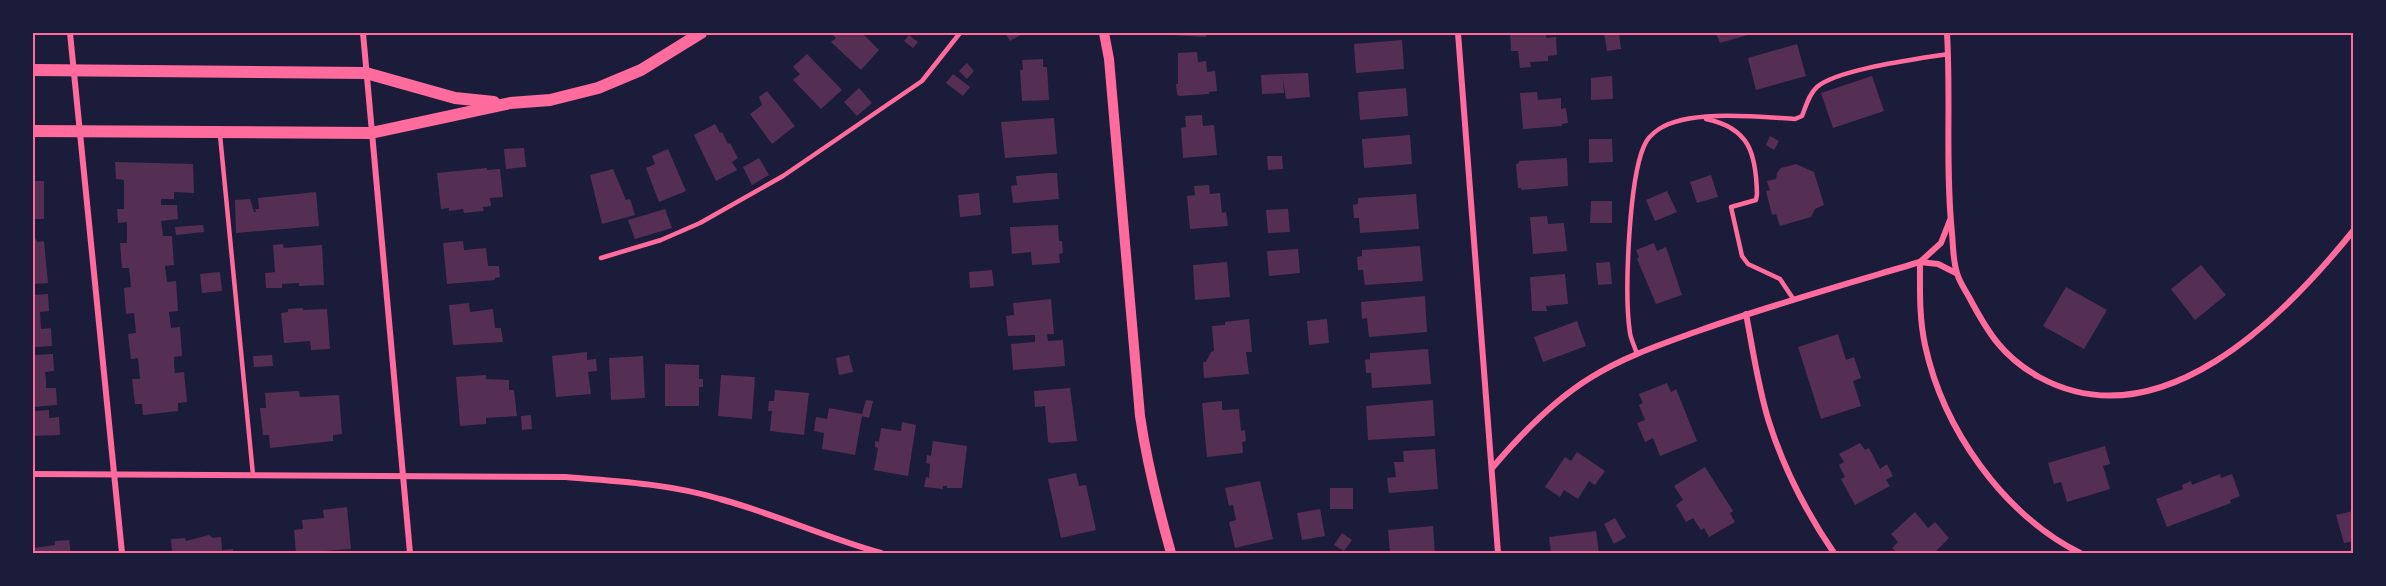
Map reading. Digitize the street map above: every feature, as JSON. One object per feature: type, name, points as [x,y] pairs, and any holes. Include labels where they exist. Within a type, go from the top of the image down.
[{"type":"main road","points":[[33,131],[371,133],[510,103],[550,100],[598,88],[641,70],[701,33]]},
{"type":"main road","points":[[33,70],[366,73],[455,98],[510,103]]},
{"type":"street","points":[[70,33],[122,553]]},
{"type":"street","points":[[363,33],[411,553]]},
{"type":"street","points":[[1104,33],[1109,59],[1140,416],[1154,494],[1171,553]]},
{"type":"street","points":[[1458,33],[1498,553]]},
{"type":"street","points":[[1947,33],[1947,151],[1956,273],[1997,345],[2021,367],[2052,384],[2110,398],[2175,382],[2215,362],[2257,332],[2293,300],[2353,231]]},
{"type":"street","points":[[1951,220],[1941,243],[1920,262],[1919,304],[1925,345],[1940,391],[1961,435],[1992,481],[2029,519],[2080,553]]},
{"type":"street","points":[[1493,467],[1516,440],[1589,378],[1637,354],[1746,314],[1920,262],[1938,264],[1956,273]]},
{"type":"street","points":[[1746,314],[1768,421],[1787,471],[1815,525],[1834,553]]},
{"type":"street","points":[[33,474],[566,477],[620,481],[676,488],[721,499],[839,541],[881,553]]},
{"type":"lane","points":[[601,258],[661,240],[700,223],[783,176],[922,81],[960,33]]},
{"type":"lane","points":[[1637,354],[1630,333],[1629,251],[1635,184],[1648,138],[1661,128],[1674,123],[1700,118],[1723,116],[1795,119],[1802,116],[1811,93],[1818,86],[1865,69],[1948,54]]},
{"type":"lane","points":[[1700,118],[1732,127],[1743,135],[1748,143],[1754,158],[1756,200],[1731,207],[1742,256],[1748,264],[1780,279],[1794,300]]},
{"type":"lane","points":[[220,132],[254,475]]},
{"type":"building","points":[[831,33],[862,33],[879,50],[861,70],[831,42],[836,38]]},
{"type":"building","points":[[1005,33],[1024,33],[1010,41]]},
{"type":"building","points":[[1172,33],[1206,33],[1206,37],[1172,35]]},
{"type":"building","points":[[1510,33],[1546,33],[1546,38],[1556,37],[1557,55],[1548,56],[1548,61],[1530,62],[1531,67],[1520,68],[1518,51],[1511,51]]},
{"type":"building","points":[[1604,33],[1619,33],[1621,49],[1607,51]]},
{"type":"building","points":[[1716,33],[1750,33],[1751,34],[1720,43]]},
{"type":"building","points":[[909,35],[918,42],[913,48],[904,41]]},
{"type":"building","points":[[1402,40],[1404,69],[1356,73],[1354,44]]},
{"type":"building","points":[[1797,44],[1806,76],[1756,90],[1748,58]]},
{"type":"building","points":[[1197,52],[1198,62],[1206,61],[1207,72],[1215,71],[1217,91],[1209,92],[1209,94],[1179,96],[1176,84],[1178,84],[1178,53]]},
{"type":"building","points":[[807,54],[842,90],[821,109],[793,80],[800,74],[793,67]]},
{"type":"building","points":[[1043,59],[1043,67],[1047,67],[1049,100],[1022,101],[1020,70],[1023,70],[1022,60]]},
{"type":"building","points":[[967,63],[974,71],[967,79],[959,71]]},
{"type":"building","points":[[1308,73],[1310,97],[1286,99],[1283,78],[1284,93],[1262,94],[1261,75]]},
{"type":"building","points":[[953,74],[970,87],[963,96],[946,83]]},
{"type":"building","points":[[1612,76],[1613,99],[1591,100],[1591,78]]},
{"type":"building","points":[[1872,76],[1884,111],[1833,128],[1821,93]]},
{"type":"building","points":[[859,88],[872,103],[857,116],[844,102]]},
{"type":"building","points":[[1406,88],[1408,116],[1360,120],[1358,92]]},
{"type":"building","points":[[767,91],[795,126],[772,144],[750,114],[762,105],[759,97]]},
{"type":"building","points":[[1537,92],[1538,100],[1561,98],[1561,109],[1566,108],[1568,123],[1562,126],[1523,129],[1520,93]]},
{"type":"building","points":[[1202,115],[1203,126],[1214,125],[1217,155],[1183,158],[1181,128],[1186,127],[1185,116]]},
{"type":"building","points":[[1054,118],[1057,154],[1005,158],[1001,122]]},
{"type":"building","points":[[715,124],[738,158],[732,162],[737,170],[716,181],[694,135]]},
{"type":"building","points":[[1410,135],[1412,164],[1364,168],[1362,139]]},
{"type":"building","points":[[1770,136],[1779,141],[1774,150],[1766,145]]},
{"type":"building","points":[[1589,139],[1612,139],[1613,162],[1589,163]]},
{"type":"building","points":[[524,148],[526,167],[506,169],[504,149]]},
{"type":"building","points":[[668,149],[686,191],[659,202],[646,168],[655,164],[652,156]]},
{"type":"building","points":[[1267,156],[1282,156],[1283,169],[1268,170]]},
{"type":"building","points":[[759,158],[769,175],[752,185],[743,167]]},
{"type":"building","points":[[1567,158],[1568,186],[1521,190],[1518,188],[1516,164],[1519,161]]},
{"type":"building","points":[[115,162],[193,164],[194,193],[174,192],[174,199],[161,199],[161,205],[177,205],[178,219],[161,221],[163,236],[172,236],[174,265],[165,266],[167,282],[176,281],[178,311],[169,312],[171,328],[180,327],[182,356],[174,357],[174,365],[175,373],[184,372],[187,402],[178,403],[178,411],[143,415],[142,404],[135,404],[132,379],[140,379],[138,358],[131,359],[128,334],[136,333],[134,313],[126,314],[124,288],[131,287],[129,268],[122,268],[120,243],[127,243],[127,222],[118,223],[117,209],[124,209],[124,180],[116,179]]},
{"type":"building","points":[[1796,164],[1814,172],[1824,205],[1815,209],[1811,217],[1780,226],[1776,214],[1772,215],[1766,191],[1770,190],[1767,181],[1776,179],[1781,168]]},
{"type":"building","points":[[487,168],[487,170],[500,169],[503,197],[490,198],[491,206],[483,207],[484,211],[464,213],[463,209],[449,211],[449,208],[441,209],[437,173]]},
{"type":"building","points":[[613,169],[626,200],[630,199],[635,215],[602,224],[590,175]]},
{"type":"building","points":[[1057,173],[1059,199],[1013,203],[1011,186],[1017,185],[1016,176]]},
{"type":"building","points":[[1711,175],[1718,197],[1697,203],[1690,182]]},
{"type":"building","points":[[33,181],[44,181],[44,219],[33,219]]},
{"type":"building","points":[[1209,185],[1210,194],[1220,193],[1222,213],[1226,212],[1228,226],[1190,229],[1187,196],[1195,195],[1194,186]]},
{"type":"building","points":[[1667,191],[1677,212],[1655,221],[1646,200]]},
{"type":"building","points":[[316,192],[319,226],[236,233],[235,200],[250,199],[254,212],[256,212],[255,209],[259,209],[258,198]]},
{"type":"building","points":[[979,193],[981,215],[960,217],[958,195]]},
{"type":"building","points":[[1416,194],[1419,229],[1360,233],[1359,218],[1354,218],[1353,205],[1358,204],[1358,198]]},
{"type":"building","points":[[1591,201],[1612,201],[1612,223],[1590,223]]},
{"type":"building","points":[[665,209],[672,228],[635,239],[628,220]]},
{"type":"building","points":[[1288,209],[1290,232],[1268,233],[1266,210]]},
{"type":"building","points":[[1547,216],[1548,224],[1564,223],[1567,251],[1533,254],[1530,217]]},
{"type":"building","points":[[203,225],[204,232],[176,235],[175,227]]},
{"type":"building","points":[[1058,225],[1059,241],[1062,241],[1063,253],[1059,254],[1060,263],[1032,265],[1031,252],[1012,254],[1010,227]]},
{"type":"building","points":[[33,236],[38,242],[44,241],[48,283],[33,284]]},
{"type":"building","points":[[463,241],[464,250],[486,248],[488,266],[499,266],[500,277],[495,280],[447,284],[443,243]]},
{"type":"building","points":[[1654,243],[1657,251],[1666,247],[1682,295],[1656,304],[1637,259],[1639,257],[1636,250]]},
{"type":"building","points":[[283,244],[284,248],[322,245],[324,285],[299,286],[299,283],[282,284],[282,288],[266,288],[265,273],[275,272],[273,245]]},
{"type":"building","points":[[1420,246],[1423,281],[1365,285],[1363,270],[1358,270],[1357,257],[1362,256],[1362,250]]},
{"type":"building","points":[[1298,249],[1300,273],[1269,276],[1267,251]]},
{"type":"building","points":[[1227,262],[1230,297],[1195,300],[1193,265]]},
{"type":"building","points":[[1610,262],[1612,284],[1598,285],[1596,263]]},
{"type":"building","points":[[2201,265],[2226,295],[2195,320],[2171,289]]},
{"type":"building","points":[[992,270],[994,286],[970,288],[969,272]]},
{"type":"building","points":[[220,272],[222,291],[202,293],[200,274]]},
{"type":"building","points":[[1565,274],[1568,304],[1546,306],[1547,311],[1532,311],[1530,277]]},
{"type":"building","points":[[2066,287],[2107,310],[2084,349],[2043,326]]},
{"type":"building","points":[[48,294],[49,311],[40,312],[41,329],[51,328],[52,346],[33,347],[33,295]]},
{"type":"building","points":[[1425,296],[1427,332],[1369,337],[1367,318],[1362,319],[1361,302]]},
{"type":"building","points":[[1051,299],[1054,334],[1047,334],[1048,341],[1063,340],[1065,366],[1013,370],[1011,344],[1035,342],[1035,335],[1008,336],[1006,316],[1014,315],[1013,303]]},
{"type":"building","points":[[469,303],[470,312],[493,309],[495,328],[501,328],[503,342],[453,345],[449,305]]},
{"type":"building","points":[[303,308],[303,310],[327,309],[330,349],[311,350],[310,341],[284,343],[281,313],[288,312],[288,309]]},
{"type":"building","points":[[1249,319],[1252,352],[1246,352],[1249,374],[1204,378],[1203,362],[1206,362],[1211,352],[1214,351],[1212,326]]},
{"type":"building","points":[[1327,319],[1329,343],[1309,345],[1307,321]]},
{"type":"building","points":[[1577,321],[1586,346],[1543,362],[1534,337]]},
{"type":"building","points":[[1838,334],[1846,360],[1854,357],[1861,378],[1853,381],[1861,406],[1821,419],[1798,347]]},
{"type":"building","points":[[1428,349],[1431,384],[1372,388],[1371,373],[1366,373],[1365,360],[1370,359],[1370,353]]},
{"type":"building","points":[[587,352],[587,360],[596,359],[597,371],[588,372],[591,394],[556,397],[552,356]]},
{"type":"building","points":[[53,354],[54,371],[45,372],[46,388],[56,388],[57,405],[33,407],[33,355]]},
{"type":"building","points":[[272,355],[273,366],[254,367],[253,356]]},
{"type":"building","points":[[849,355],[853,372],[839,375],[836,358]]},
{"type":"building","points":[[643,356],[645,398],[611,400],[609,358]]},
{"type":"building","points":[[665,364],[699,365],[699,379],[703,379],[703,387],[699,387],[699,406],[665,406]]},
{"type":"building","points":[[486,375],[486,379],[509,380],[509,390],[514,390],[517,416],[486,418],[486,424],[460,426],[456,377]]},
{"type":"building","points":[[721,375],[755,377],[752,419],[718,416]]},
{"type":"building","points":[[1667,383],[1671,392],[1676,389],[1697,441],[1660,456],[1653,438],[1645,442],[1637,423],[1645,420],[1639,405],[1643,403],[1639,394]]},
{"type":"building","points":[[1070,388],[1077,441],[1048,442],[1045,406],[1035,407],[1034,391]]},
{"type":"building","points":[[775,390],[809,393],[804,435],[770,431],[772,411],[768,411],[769,401],[774,401]]},
{"type":"building","points":[[299,391],[300,397],[339,395],[342,434],[333,435],[333,441],[270,448],[269,435],[263,435],[260,408],[266,408],[265,393]]},
{"type":"building","points":[[866,400],[873,401],[869,418],[862,416],[855,455],[822,449],[824,433],[814,431],[816,417],[827,419],[829,408],[862,414]]},
{"type":"building","points":[[1433,400],[1435,436],[1368,440],[1366,406]]},
{"type":"building","points":[[1222,401],[1222,410],[1239,409],[1241,431],[1245,430],[1246,441],[1242,442],[1243,453],[1207,457],[1202,403]]},
{"type":"building","points":[[49,410],[49,418],[59,417],[60,435],[33,436],[33,411]]},
{"type":"building","points":[[531,415],[532,429],[522,430],[521,416]]},
{"type":"building","points":[[902,422],[916,425],[908,476],[874,470],[878,448],[875,447],[875,441],[879,442],[881,428],[901,431]]},
{"type":"building","points":[[933,441],[967,446],[962,488],[924,487],[926,477],[929,478],[930,464],[926,463],[927,455],[931,456]]},
{"type":"building","points":[[1860,443],[1865,450],[1869,448],[1880,469],[1887,464],[1893,476],[1886,480],[1890,486],[1855,505],[1841,479],[1845,477],[1839,465],[1844,462],[1839,454]]},
{"type":"building","points":[[2105,446],[2110,464],[2103,466],[2110,489],[2067,502],[2061,482],[2054,484],[2048,463]]},
{"type":"building","points":[[1435,449],[1438,489],[1389,493],[1387,478],[1396,477],[1394,462],[1404,462],[1403,451]]},
{"type":"building","points":[[1577,452],[1605,471],[1595,485],[1589,481],[1578,499],[1564,490],[1560,497],[1545,487],[1565,457],[1571,461]]},
{"type":"building","points":[[1705,467],[1733,511],[1730,513],[1735,522],[1709,537],[1704,528],[1701,530],[1693,518],[1686,522],[1676,505],[1683,500],[1674,486]]},
{"type":"building","points":[[1076,473],[1079,486],[1086,485],[1096,530],[1061,538],[1048,479]]},
{"type":"building","points":[[2220,474],[2221,478],[2232,474],[2240,496],[2230,500],[2231,503],[2167,527],[2156,499],[2183,489],[2182,485],[2191,481],[2192,485]]},
{"type":"building","points":[[1260,481],[1273,539],[1235,548],[1229,522],[1236,520],[1233,505],[1229,506],[1225,488]]},
{"type":"building","points":[[1330,488],[1353,488],[1353,509],[1330,509]]},
{"type":"building","points":[[347,507],[351,549],[296,553],[294,530],[303,529],[302,520],[324,518],[323,510]]},
{"type":"building","points":[[1320,509],[1325,536],[1302,540],[1297,513]]},
{"type":"building","points":[[2353,511],[2353,541],[2344,543],[2336,515]]},
{"type":"building","points":[[1915,512],[1928,528],[1935,522],[1949,538],[1934,553],[1897,553],[1892,548],[1898,542],[1891,534]]},
{"type":"building","points":[[1615,518],[1626,537],[1614,544],[1604,524]]},
{"type":"building","points":[[1433,526],[1435,553],[1390,553],[1388,530]]},
{"type":"building","points":[[1596,531],[1599,553],[1551,553],[1549,537]]},
{"type":"building","points":[[1342,533],[1352,540],[1344,551],[1334,545]]},
{"type":"building","points":[[209,535],[213,538],[221,537],[222,550],[233,549],[233,553],[172,553],[171,539],[185,538],[186,541]]},
{"type":"building","points":[[69,540],[71,553],[33,553],[33,548],[55,545],[55,541]]}]
